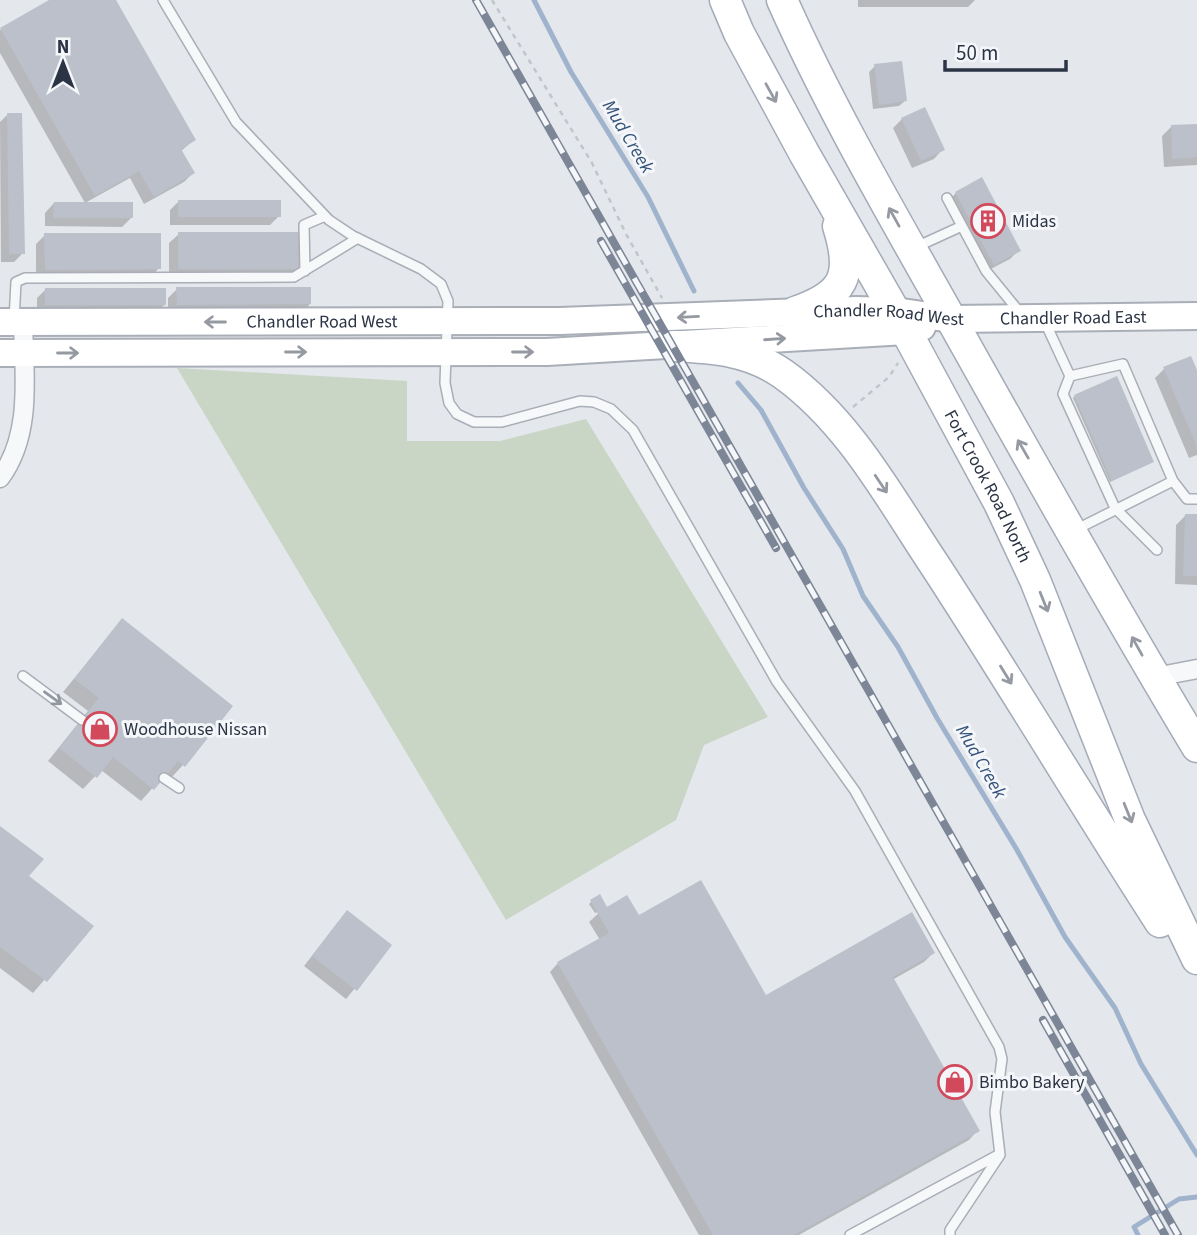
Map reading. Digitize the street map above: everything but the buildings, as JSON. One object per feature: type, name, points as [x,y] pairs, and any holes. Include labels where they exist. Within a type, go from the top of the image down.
[{"type":"main road","name":"Fort Crook Road North","points":[[723,0],[999,503],[1035,580],[1130,820],[1197,959]]},
{"type":"main road","points":[[782,0],[812,66],[951,319],[1197,747]]},
{"type":"main road","points":[[795,312],[831,296],[844,275],[843,247],[829,196]]},
{"type":"main road","name":"Chandler Road West","points":[[12,353],[547,352],[795,312],[905,329]]},
{"type":"main road","name":"Chandler Road East","points":[[951,319],[1197,316]]},
{"type":"main road","name":"Chandler Road West","points":[[12,322],[446,322],[671,331],[905,329],[951,319]]},
{"type":"main road","points":[[671,331],[765,363],[804,390],[841,429],[899,511],[998,663],[1197,978]]},
{"type":"street","points":[[0,478],[13,454],[23,418],[12,353],[12,322]]},
{"type":"street","points":[[1155,677],[1197,669]]},
{"type":"lane","points":[[163,0],[236,122],[325,216],[358,239],[421,269],[441,284],[447,301],[445,383],[449,403],[457,414],[474,422],[502,422],[580,401],[594,402],[611,409],[633,430],[777,682],[855,791],[996,1040],[1002,1059],[995,1112],[1000,1155],[950,1230],[950,1235]]},
{"type":"lane","points":[[947,198],[986,271],[1034,318],[1070,376]]},
{"type":"lane","points":[[305,271],[304,225],[325,216]]},
{"type":"lane","points":[[912,248],[962,226]]},
{"type":"lane","points":[[12,322],[16,282],[25,278],[294,277],[358,239]]},
{"type":"lane","points":[[1070,376],[1123,364],[1131,395],[1146,417],[1173,481],[1186,499],[1197,499]]},
{"type":"lane","points":[[1070,376],[1063,394],[1079,417],[1090,441],[1115,508],[1157,550]]},
{"type":"lane","points":[[1136,421],[1146,417]]},
{"type":"lane","points":[[1146,444],[1156,440]]},
{"type":"lane","points":[[1072,531],[1173,481]]},
{"type":"lane","points":[[23,676],[82,720]]},
{"type":"lane","points":[[164,778],[179,788]]},
{"type":"lane","points":[[850,1235],[1000,1155]]},
{"type":"path","points":[[492,0],[593,163],[626,234],[659,289],[671,331]]},
{"type":"path","points":[[841,429],[854,406],[888,377],[905,329]]},
{"type":"green space","points":[[177,368],[407,381],[407,441],[500,441],[586,419],[768,717],[704,745],[676,820],[506,920]]},
{"type":"waterway","name":"Mud Creek","points":[[534,0],[571,72],[648,197],[694,291]]},
{"type":"waterway","name":"Mud Creek","points":[[738,383],[761,410],[804,488],[843,549],[863,596],[898,647],[1065,937],[1115,1008],[1141,1064],[1197,1155]]},
{"type":"waterway","points":[[1138,1235],[1134,1227],[1179,1199],[1197,1197]]},
{"type":"railway","points":[[476,0],[1178,1235]]},
{"type":"railway","points":[[601,241],[776,548]]},
{"type":"railway","points":[[1043,1020],[1165,1235]]},
{"type":"place","name":"Midas","points":[[988,221]]},
{"type":"place","name":"Woodhouse Nissan","points":[[100,729]]},
{"type":"place","name":"Bimbo Bakery","points":[[955,1082]]}]
